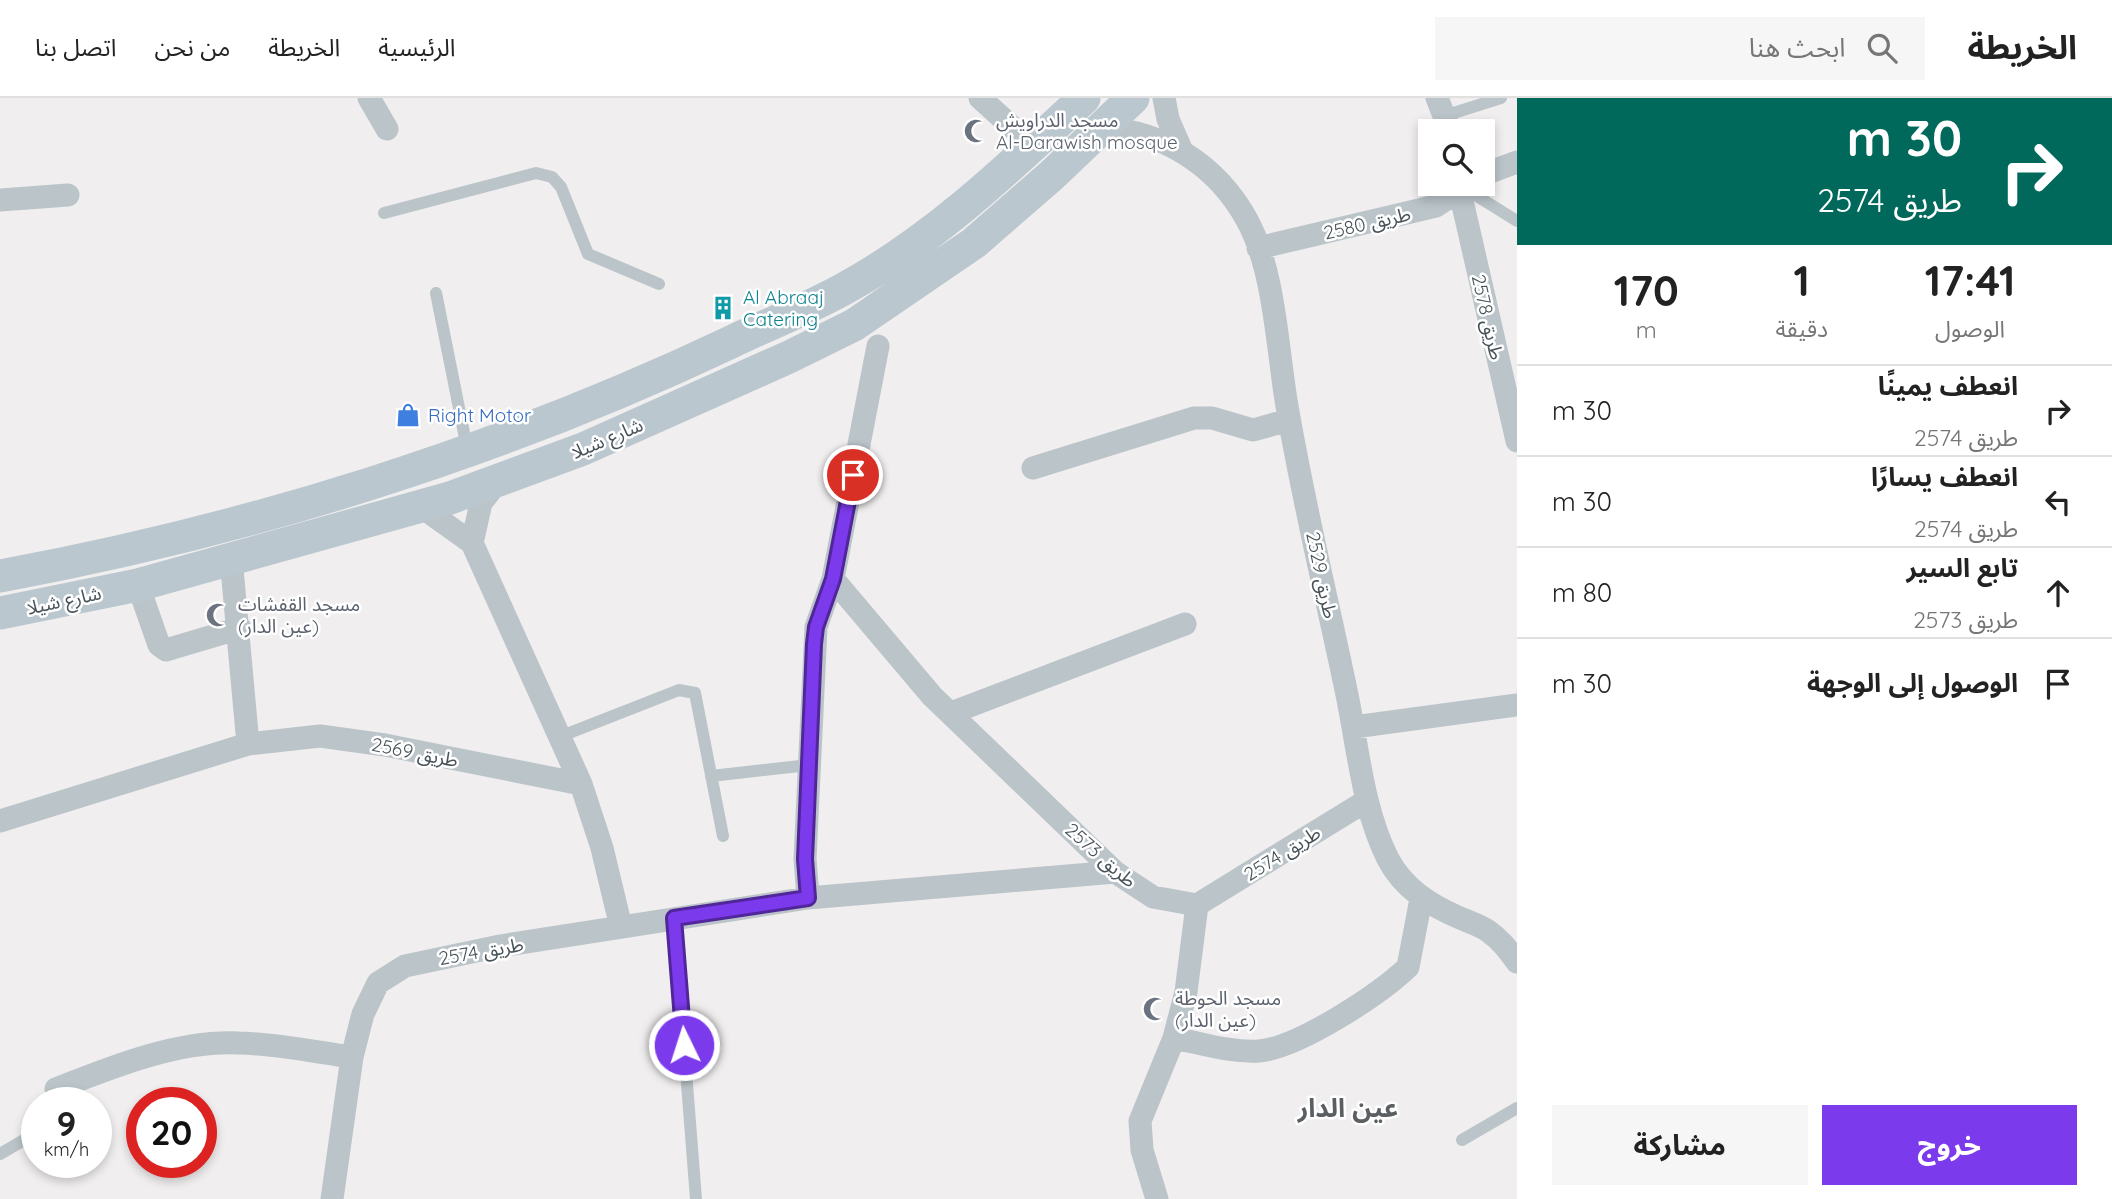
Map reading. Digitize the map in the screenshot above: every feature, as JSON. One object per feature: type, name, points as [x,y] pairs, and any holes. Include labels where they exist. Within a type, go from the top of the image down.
[{"type":"main road","name":"شارع شيلا","points":[[0,576],[223,526],[381,479],[580,408],[680,366],[849,286],[953,212],[1084,98]]},
{"type":"main road","name":"شارع شيلا","points":[[0,613],[138,585],[421,506],[583,449],[854,325],[974,243],[1133,98]]},
{"type":"street","points":[[369,98],[387,129]]},
{"type":"street","points":[[980,98],[1032,145]]},
{"type":"street","name":"طريق 2529","points":[[1164,98],[1168,119],[1181,149]]},
{"type":"street","name":"طريق 2529","points":[[1102,128],[1144,133],[1181,149],[1218,182],[1236,202],[1248,222],[1266,279],[1289,420],[1354,727],[1366,801],[1388,859],[1405,884],[1421,898],[1486,930],[1504,944],[1517,962]]},
{"type":"street","name":"طريق 2580","points":[[1495,173],[1517,162]]},
{"type":"street","points":[[0,200],[68,195]]},
{"type":"street","name":"طريق 2580","points":[[1258,248],[1436,206],[1452,196]]},
{"type":"street","name":"طريق 2578","points":[[1471,196],[1517,441]]},
{"type":"street","points":[[808,898],[805,859],[816,627],[833,579],[878,346]]},
{"type":"street","points":[[1033,468],[1194,418],[1212,418],[1253,430],[1289,420]]},
{"type":"street","points":[[472,543],[481,503],[498,481]]},
{"type":"street","points":[[421,506],[472,543],[581,784],[602,848],[621,927]]},
{"type":"street","points":[[231,558],[240,628],[248,744]]},
{"type":"street","name":"طريق 2573","points":[[833,579],[912,675],[1115,872],[1153,897],[1198,905]]},
{"type":"street","points":[[138,585],[159,645],[166,650],[240,628]]},
{"type":"street","points":[[951,713],[1185,624]]},
{"type":"street","points":[[1354,727],[1517,705]]},
{"type":"street","name":"طريق 2569","points":[[0,821],[248,744],[320,736],[385,745],[581,784]]},
{"type":"street","name":"طريق 2574","points":[[1198,905],[1366,801]]},
{"type":"street","name":"طريق 2574","points":[[332,1199],[352,1057],[363,1014],[378,983],[405,966],[674,918],[808,898],[1115,872]]},
{"type":"street","points":[[1174,1038],[1239,1051],[1261,1051],[1289,1043],[1337,1018],[1408,967],[1421,898]]},
{"type":"street","points":[[1157,1199],[1142,1150],[1140,1121],[1174,1038],[1186,992],[1198,905]]},
{"type":"street","points":[[59,1087],[113,1067],[208,1044],[238,1042],[352,1057]]},
{"type":"lane","points":[[1444,115],[1501,98]]},
{"type":"lane","points":[[384,213],[536,173],[552,177],[561,187],[588,254],[659,284]]},
{"type":"lane","points":[[1484,196],[1517,221]]},
{"type":"lane","points":[[436,293],[467,449]]},
{"type":"lane","points":[[559,737],[679,690],[695,692],[723,836]]},
{"type":"lane","points":[[711,776],[809,765]]},
{"type":"lane","points":[[674,918],[696,1199]]},
{"type":"lane","points":[[1462,1140],[1517,1108]]},
{"type":"lane","points":[[0,1154],[21,1142]]},
{"type":"place","name":"مسجد الدراويش Al-Darawish mosque","points":[[976,131]]},
{"type":"place","name":"Al Abraaj Catering","points":[[723,308]]},
{"type":"place","name":"Right Motor","points":[[408,415]]},
{"type":"place","name":"مسجد القفشات (عين الدار)","points":[[218,615]]},
{"type":"place","name":"مسجد الحوطة (عين الدار)","points":[[1155,1009]]},
{"type":"district","name":"عين الدار","points":[[1348,1108]]},
{"type":"route","points":[[684,1045],[674,918],[808,898],[805,859],[814,644],[816,627],[833,579],[853,475]]}]
